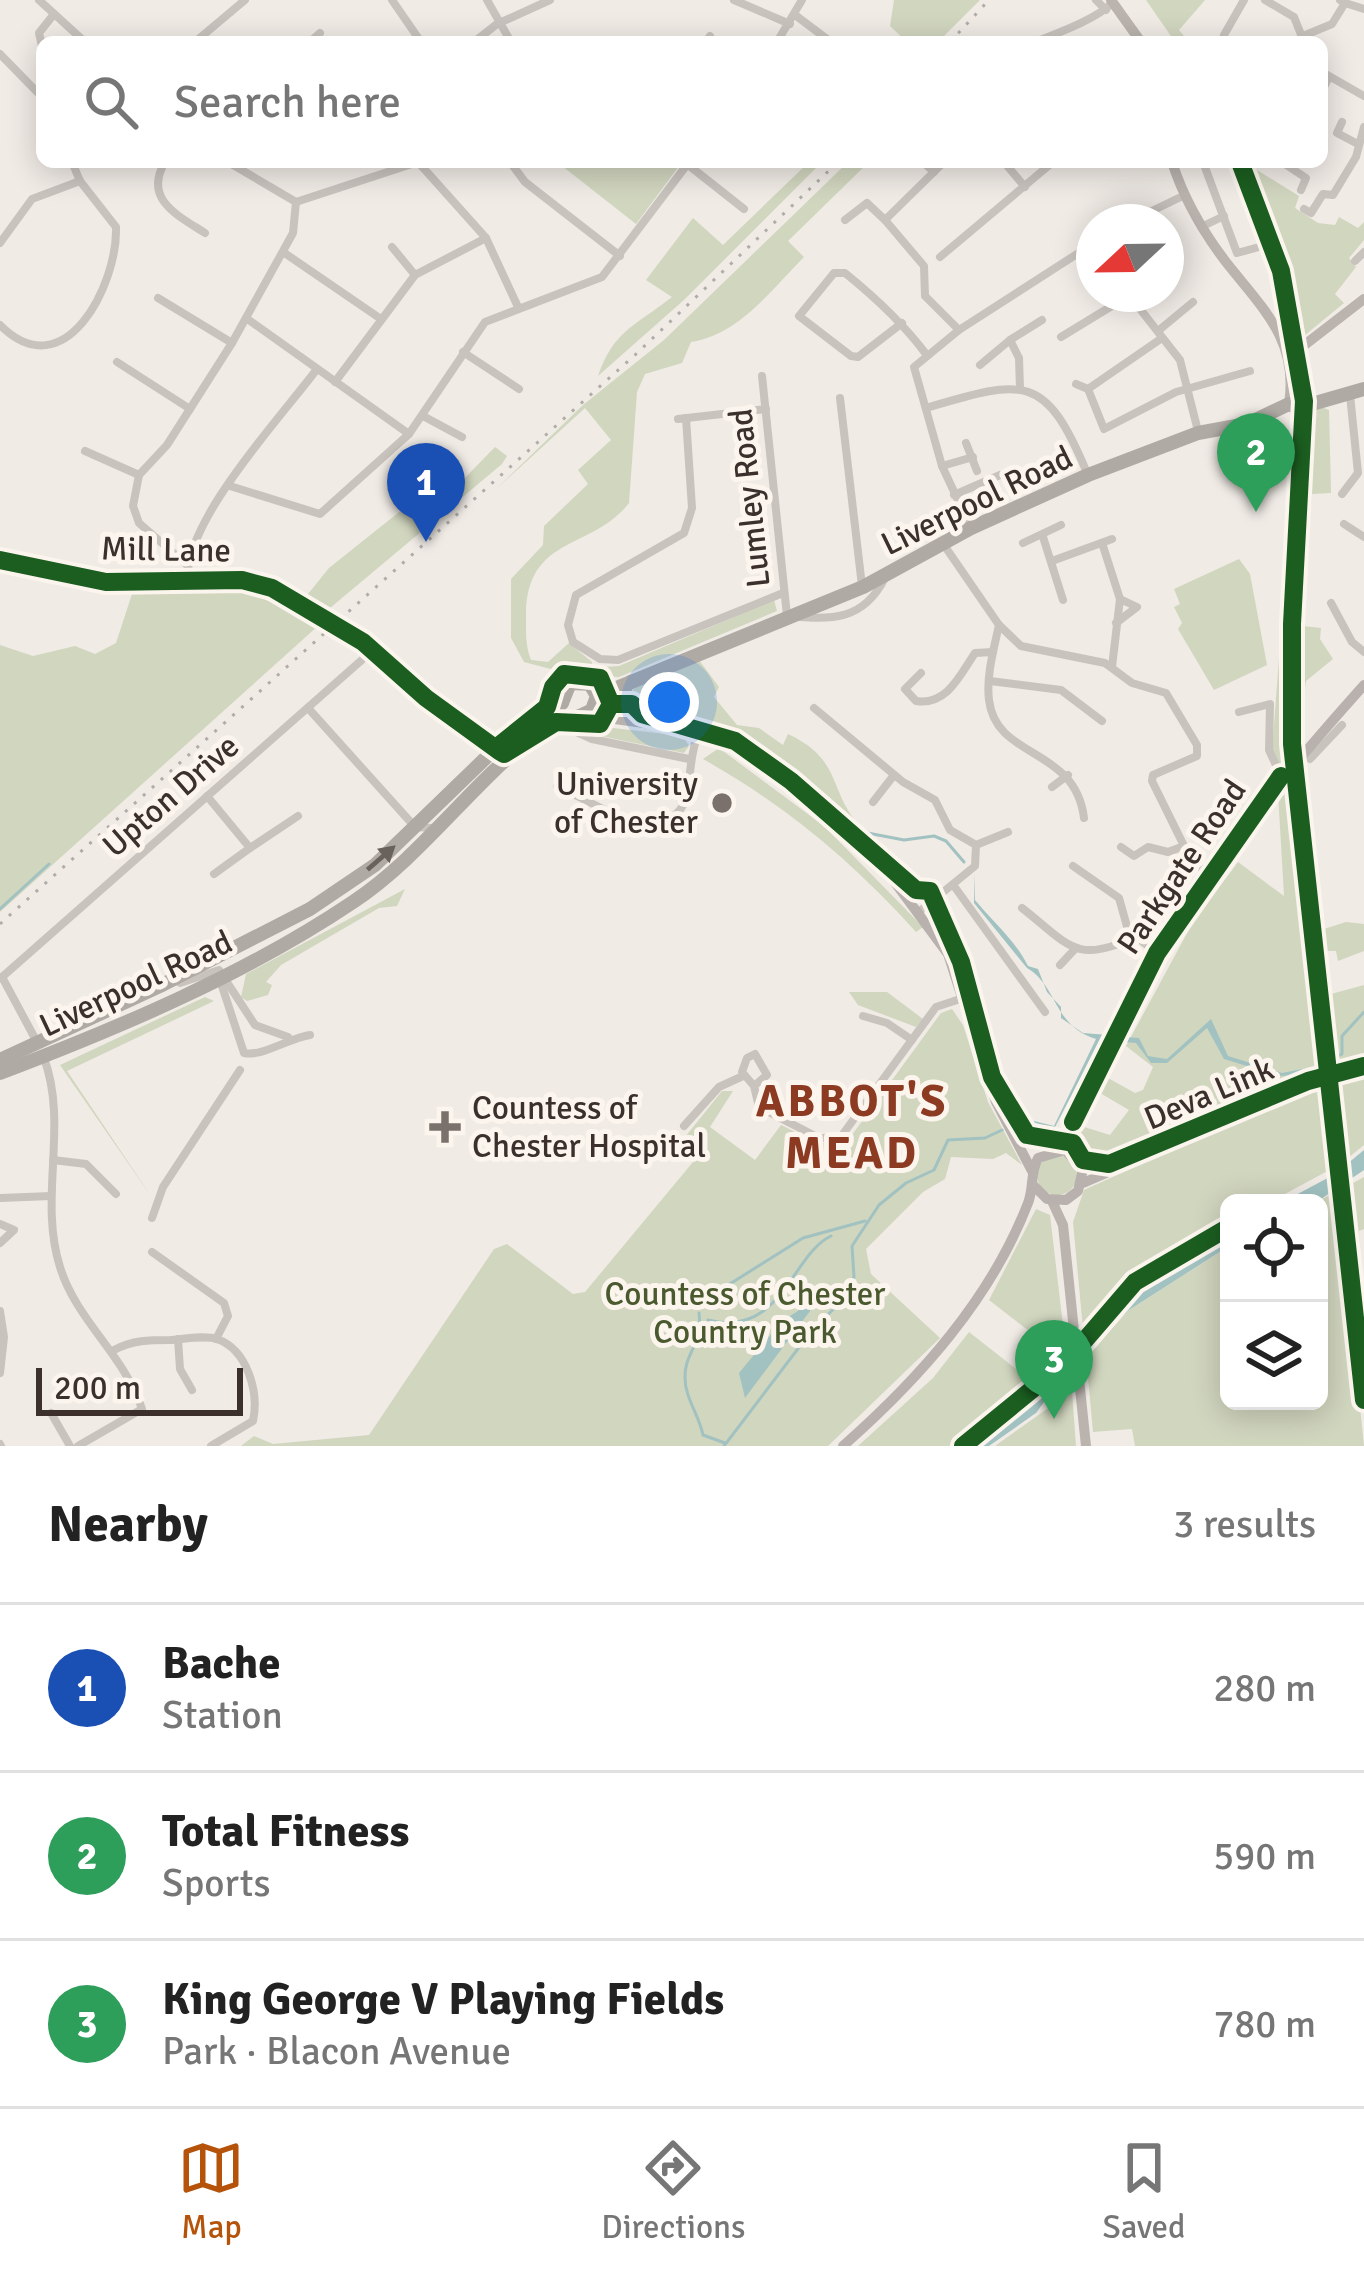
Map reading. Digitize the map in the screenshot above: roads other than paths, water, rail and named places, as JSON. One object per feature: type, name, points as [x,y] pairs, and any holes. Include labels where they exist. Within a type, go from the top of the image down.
[{"type":"highway","name":"Liverpool Road","points":[[0,1060],[41,1050],[288,941],[394,872],[531,738],[625,680],[862,587],[971,528],[1088,475],[1198,433],[1247,424],[1294,406],[1357,391]]},
{"type":"highway","name":"Liverpool Road","points":[[0,1073],[116,1007],[221,969],[344,887],[416,827],[496,748],[582,707]]},
{"type":"main road","points":[[625,680],[625,697],[635,720]]},
{"type":"main road","name":"Parkgate Road","points":[[1048,1152],[1072,1122],[1157,953],[1281,776],[1364,685]]},
{"type":"main road","points":[[582,707],[615,721],[635,720],[699,733],[734,747],[814,809],[920,911],[948,953],[996,1102],[1032,1178],[1047,1198]]},
{"type":"main road","name":"Deva Link","points":[[1083,1183],[1308,1086],[1364,1072]]},
{"type":"main road","name":"Parkgate Road","points":[[1072,1122],[1076,1157]]},
{"type":"main road","points":[[1013,1131],[1048,1152],[1076,1157],[1105,1170]]},
{"type":"main road","points":[[843,1446],[958,1328],[1029,1202],[1032,1178],[1048,1152]]},
{"type":"main road","points":[[1029,1202],[1072,1197],[1083,1183],[1076,1157]]},
{"type":"street","points":[[39,0],[78,36]]},
{"type":"street","points":[[202,36],[245,0]]},
{"type":"street","points":[[392,0],[418,36]]},
{"type":"street","points":[[487,0],[506,36]]},
{"type":"street","points":[[482,36],[550,0]]},
{"type":"street","points":[[734,0],[793,20],[821,36]]},
{"type":"street","points":[[781,36],[802,0]]},
{"type":"street","points":[[1096,0],[1110,4],[1136,36]]},
{"type":"street","points":[[1224,35],[1244,0]]},
{"type":"street","points":[[1265,0],[1282,3],[1302,36]]},
{"type":"street","points":[[1309,36],[1332,24],[1343,1],[1364,9]]},
{"type":"street","points":[[1047,36],[1110,4]]},
{"type":"street","points":[[40,36],[54,14]]},
{"type":"street","points":[[0,54],[36,91]]},
{"type":"street","points":[[1328,75],[1364,96]]},
{"type":"street","points":[[1342,122],[1337,133],[1356,143]]},
{"type":"street","points":[[1304,209],[1311,213],[1323,194],[1333,195],[1360,159],[1356,143],[1364,128]]},
{"type":"street","points":[[0,325],[23,341],[51,343],[75,329],[100,302],[115,262],[116,227],[75,168]]},
{"type":"street","points":[[162,168],[156,183],[160,200],[205,233]]},
{"type":"street","points":[[238,168],[296,202],[400,168]]},
{"type":"street","points":[[423,168],[486,238],[518,307]]},
{"type":"street","points":[[514,168],[525,182],[620,256]]},
{"type":"street","points":[[230,486],[320,514],[409,434],[485,322],[602,277],[684,168]]},
{"type":"street","points":[[694,168],[744,209]]},
{"type":"street","points":[[930,168],[934,172]]},
{"type":"street","points":[[885,220],[938,168]]},
{"type":"street","points":[[1009,168],[1025,187]]},
{"type":"street","points":[[941,252],[1046,168]]},
{"type":"street","points":[[1174,168],[1202,227],[1268,311],[1290,356],[1294,406]]},
{"type":"street","points":[[1208,168],[1238,253],[1259,247]]},
{"type":"street","points":[[1291,168],[1306,178],[1301,190]]},
{"type":"street","points":[[0,244],[32,199],[80,181]]},
{"type":"street","points":[[1166,204],[1185,195]]},
{"type":"street","points":[[187,565],[140,524],[133,506],[139,475],[167,445],[232,343],[296,226],[296,202]]},
{"type":"street","points":[[845,220],[867,203],[885,220],[924,266],[925,296],[958,330]]},
{"type":"street","points":[[1202,227],[1224,216]]},
{"type":"street","points":[[335,382],[378,317],[415,274],[486,238]]},
{"type":"street","points":[[392,247],[415,274]]},
{"type":"street","points":[[283,251],[378,317]]},
{"type":"street","points":[[1355,261],[1364,251]]},
{"type":"street","points":[[971,528],[942,466],[914,367],[958,330],[1076,255]]},
{"type":"street","points":[[902,323],[858,356],[850,356],[799,316],[840,272],[902,323],[926,354]]},
{"type":"street","points":[[158,298],[232,343]]},
{"type":"street","points":[[1290,356],[1364,299]]},
{"type":"street","points":[[1088,389],[1191,308]]},
{"type":"street","points":[[1075,343],[1065,334],[1102,312]]},
{"type":"street","points":[[1144,312],[1180,360],[1198,433]]},
{"type":"street","points":[[246,318],[409,434]]},
{"type":"street","points":[[980,364],[1042,320]]},
{"type":"street","points":[[1010,340],[1019,358],[1020,389]]},
{"type":"street","points":[[463,352],[519,389]]},
{"type":"street","points":[[117,362],[190,409]]},
{"type":"street","points":[[188,583],[187,565],[202,527],[317,370]]},
{"type":"street","points":[[1088,389],[1100,432],[1187,388],[1250,371]]},
{"type":"street","name":"Lumley Road","points":[[762,376],[787,616]]},
{"type":"street","points":[[1076,384],[1088,389]]},
{"type":"street","points":[[926,408],[1000,386],[1020,389],[1058,409],[1088,475]]},
{"type":"street","points":[[1342,494],[1358,473],[1357,391]]},
{"type":"street","points":[[840,398],[862,587]]},
{"type":"street","points":[[766,409],[682,418],[692,508],[684,533],[576,596],[568,625],[573,642],[600,659],[617,660],[783,592]]},
{"type":"street","points":[[423,416],[457,432]]},
{"type":"street","points":[[966,443],[977,471]]},
{"type":"street","points":[[85,451],[139,475]]},
{"type":"street","points":[[942,466],[973,457]]},
{"type":"street","points":[[239,473],[243,488]]},
{"type":"street","points":[[954,495],[1000,475]]},
{"type":"street","points":[[1344,524],[1364,537]]},
{"type":"street","points":[[1023,543],[1061,525]]},
{"type":"street","points":[[1043,537],[1063,600]]},
{"type":"street","points":[[1052,561],[1107,541],[1120,599],[1112,667]]},
{"type":"street","points":[[943,543],[999,625],[1033,652],[1082,657],[1112,667],[1132,683],[1166,693],[1197,745],[1191,762],[1153,775],[1152,781],[1192,862],[1210,875]]},
{"type":"street","name":"Mill Lane","points":[[0,560],[106,582],[242,580],[272,588],[374,650],[426,698],[496,748]]},
{"type":"street","points":[[787,616],[832,620],[860,612],[873,601],[886,576]]},
{"type":"street","points":[[1115,624],[1136,611],[1135,602],[1120,599]]},
{"type":"street","points":[[1330,603],[1352,642],[1364,652]]},
{"type":"street","points":[[999,625],[988,702],[1011,740],[1068,775],[1084,818]]},
{"type":"street","name":"Upton Drive","points":[[1,978],[374,650]]},
{"type":"street","points":[[922,673],[900,688],[916,701],[929,704],[948,693],[975,653],[993,652]]},
{"type":"street","points":[[990,681],[1060,690],[1102,721]]},
{"type":"street","points":[[1239,712],[1270,704],[1269,750],[1281,776]]},
{"type":"street","points":[[582,707],[592,739],[688,759]]},
{"type":"street","points":[[308,708],[416,827],[429,830],[468,798]]},
{"type":"street","points":[[814,708],[894,775],[935,800],[950,830],[976,845]]},
{"type":"street","points":[[1304,754],[1310,759],[1342,724]]},
{"type":"street","points":[[557,786],[641,828],[668,819],[683,811],[690,796],[688,759],[699,733]]},
{"type":"street","points":[[496,748],[504,754],[531,738]]},
{"type":"street","points":[[873,802],[894,775]]},
{"type":"street","points":[[1052,787],[1068,775]]},
{"type":"street","points":[[207,796],[250,848]]},
{"type":"street","points":[[214,874],[298,816]]},
{"type":"street","points":[[976,845],[1008,832]]},
{"type":"street","points":[[920,911],[975,866],[976,845]]},
{"type":"street","points":[[1121,847],[1134,856],[1148,847],[1168,852],[1184,846]]},
{"type":"street","points":[[1073,866],[1122,902],[1134,937],[1157,953]]},
{"type":"street","points":[[954,886],[1045,1012]]},
{"type":"street","points":[[1022,908],[1049,922],[1075,949],[1102,952],[1134,937]]},
{"type":"street","points":[[233,990],[238,976],[288,941]]},
{"type":"street","points":[[1060,966],[1075,949]]},
{"type":"street","points":[[221,969],[259,1027],[265,1048]]},
{"type":"street","points":[[221,969],[239,1035],[241,1070]]},
{"type":"street","points":[[1,978],[41,1050],[55,1088],[51,1196],[60,1271],[114,1350],[141,1411],[74,1446],[51,1413]]},
{"type":"street","points":[[743,1076],[754,1086],[759,1107],[828,1140],[847,1132],[939,1005],[964,998]]},
{"type":"street","points":[[863,1016],[887,1023],[912,1040]]},
{"type":"street","points":[[239,1035],[259,1027],[288,1037]]},
{"type":"street","points":[[152,1218],[159,1194],[241,1070],[265,1048],[288,1037],[310,1035]]},
{"type":"street","points":[[241,1049],[254,1055]]},
{"type":"street","points":[[684,1126],[719,1087],[743,1076],[749,1055],[759,1057],[767,1076],[754,1086]]},
{"type":"street","points":[[851,1100],[866,1105]]},
{"type":"street","points":[[53,1160],[86,1164],[116,1195]]},
{"type":"street","points":[[0,1198],[51,1196]]},
{"type":"street","points":[[1072,1197],[1063,1225],[1086,1446]]},
{"type":"street","points":[[1047,1198],[1063,1225]]},
{"type":"street","points":[[0,1225],[14,1230],[0,1244]]},
{"type":"street","points":[[152,1252],[224,1303],[228,1316],[216,1339]]},
{"type":"street","points":[[0,1311],[0,1373]]},
{"type":"street","points":[[114,1350],[136,1340],[216,1339],[243,1360],[253,1420],[211,1446]]},
{"type":"street","points":[[178,1340],[180,1369],[192,1390]]},
{"type":"water","points":[[975,873],[975,900],[1028,966],[1038,969],[1044,984],[1027,968],[974,903]]},
{"type":"water","points":[[1211,1019],[1228,1056],[1282,1073],[1307,1068],[1308,1074],[1279,1076],[1224,1059],[1207,1028],[1167,1063],[1151,1063],[1136,1043],[1123,1042],[1127,1037],[1139,1038],[1148,1056],[1167,1059]]},
{"type":"water","points":[[1074,1027],[1083,1033],[1108,1035],[1098,1044],[1054,1129],[1014,1116],[1054,1126],[1096,1039],[1082,1033]]},
{"type":"water","points":[[1364,1150],[1364,1170],[1328,1194],[1298,1194],[1335,1174]]},
{"type":"water","points":[[1220,1234],[1220,1252],[1129,1310],[1063,1376],[1036,1413],[989,1446],[965,1446],[1067,1363],[1114,1304],[1150,1271]]},
{"type":"water","points":[[812,1291],[813,1307],[745,1398],[739,1373],[782,1321],[798,1311],[802,1293]]},
{"type":"waterway","points":[[852,830],[904,840],[934,836],[946,841],[964,862]]},
{"type":"waterway","points":[[0,909],[49,864]]},
{"type":"waterway","points":[[1305,1072],[1342,1054],[1342,1036],[1364,1012]]},
{"type":"waterway","points":[[724,1446],[813,1329],[843,1300],[854,1277],[852,1246],[879,1205],[906,1183],[934,1170],[948,1140],[985,1138],[1002,1130]]},
{"type":"waterway","points":[[717,1292],[803,1238],[865,1221]]},
{"type":"waterway","points":[[708,1320],[733,1323],[769,1307],[806,1259],[831,1236]]},
{"type":"waterway","points":[[699,1313],[698,1333],[685,1369],[686,1385],[703,1435],[725,1443]]},
{"type":"railway","points":[[956,36],[989,0]]},
{"type":"railway","points":[[0,924],[635,355],[832,168]]},
{"type":"place","name":"Total Fitness","points":[[1256,512]]},
{"type":"place","name":"Bache","points":[[426,542]]},
{"type":"place","name":"University of Chester","points":[[722,803]]},
{"type":"place","name":"Countess of Chester Hospital","points":[[445,1127]]},
{"type":"place","name":"King George V Playing Fields","points":[[1054,1419]]},
{"type":"district","name":"ABBOT'S MEAD","points":[[852,1127]]},
{"type":"park label","name":"Countess of Chester Country Park","points":[[745,1313]]}]
